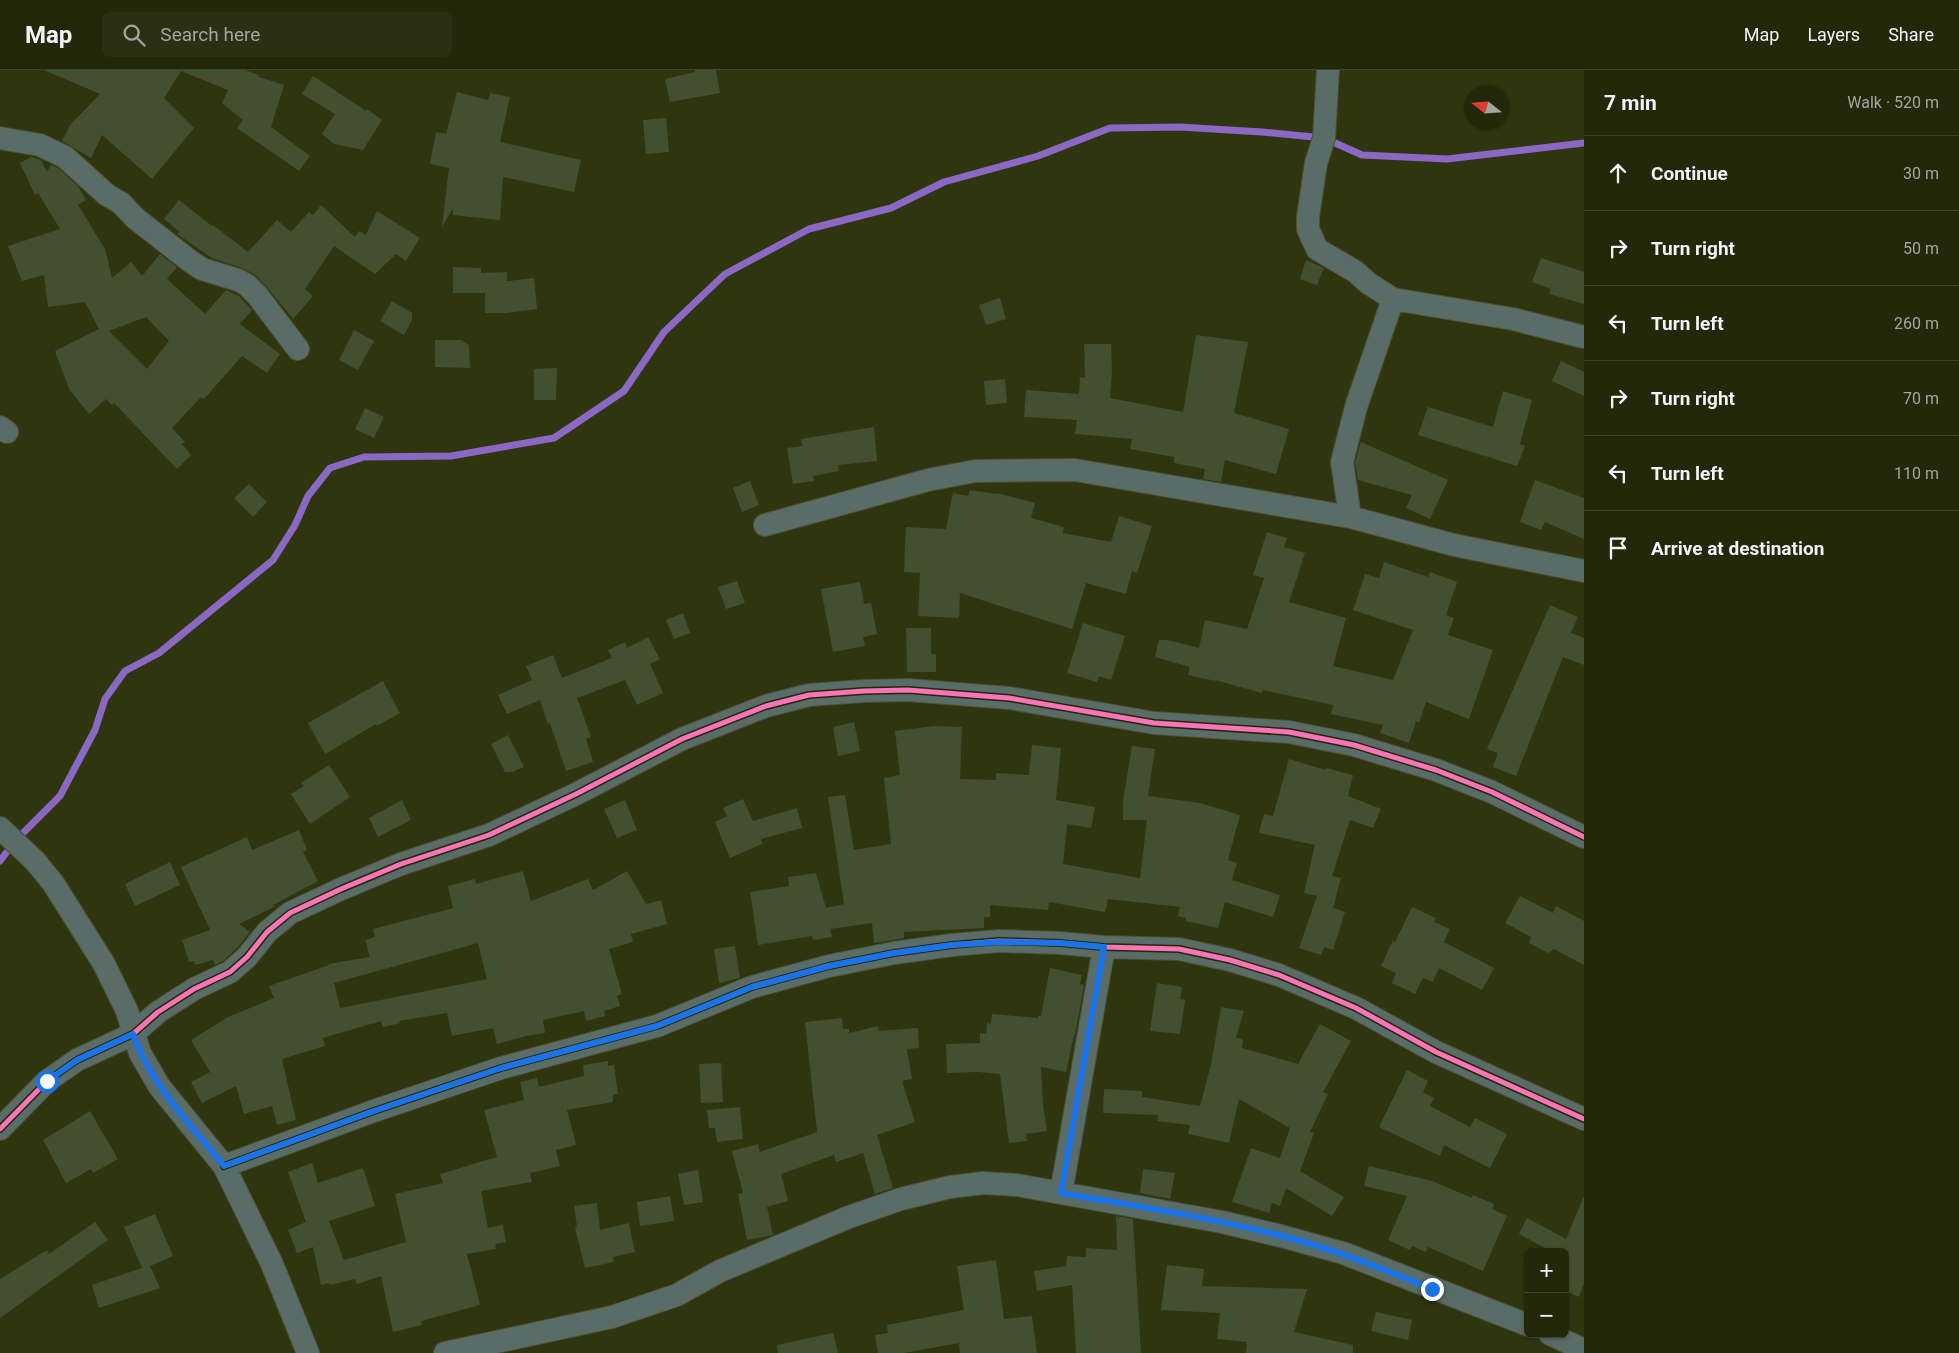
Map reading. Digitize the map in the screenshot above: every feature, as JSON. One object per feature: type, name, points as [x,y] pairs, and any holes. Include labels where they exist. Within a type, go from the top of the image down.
[{"type":"street","points":[[1328,70],[1324,138],[1316,163],[1315,180],[1310,195],[1308,229],[1317,249],[1356,272],[1368,283],[1394,299],[1513,319],[1584,337]]},
{"type":"street","points":[[0,138],[40,145],[65,158],[107,194],[121,203],[135,218],[190,261],[202,269],[238,280],[247,285],[257,294],[298,349]]},
{"type":"street","points":[[1350,517],[1342,462],[1356,407],[1394,299]]},
{"type":"street","points":[[765,525],[928,480],[975,470],[1074,470],[1350,517],[1454,545],[1584,571]]},
{"type":"street","points":[[0,1129],[47,1081],[77,1060],[133,1034],[158,1012],[194,989],[230,972],[247,957],[267,932],[290,913],[401,864],[489,835],[576,794],[682,739],[766,706],[809,695],[908,690],[1009,698],[1154,723],[1288,732],[1354,745],[1436,770],[1492,792],[1584,838]]},
{"type":"street","points":[[0,828],[35,861],[53,883],[75,916],[104,964],[128,1011],[133,1034],[140,1053],[159,1086],[224,1166],[272,1264],[308,1353]]},
{"type":"street","points":[[224,1166],[371,1112],[501,1068],[657,1026],[752,987],[829,966],[904,952],[952,945],[999,942],[1179,949],[1230,960],[1279,975],[1356,1008],[1436,1052],[1584,1119]]},
{"type":"street","points":[[1061,1193],[1104,947]]},
{"type":"street","points":[[445,1353],[612,1316],[677,1295],[720,1271],[849,1217],[900,1199],[950,1186],[983,1183],[1017,1185],[1222,1222],[1281,1236],[1343,1253],[1524,1323]]},
{"type":"street","points":[[1558,1338],[1584,1350]]},
{"type":"building","points":[[44,70],[245,70],[259,75],[259,77],[284,85],[271,127],[310,156],[299,171],[237,128],[243,120],[222,103],[228,90],[181,71],[164,98],[194,128],[152,179],[102,135],[91,158],[62,141],[70,125],[100,94]]},
{"type":"building","points":[[695,70],[716,70],[720,93],[670,102],[665,79],[695,72]]},
{"type":"building","points":[[313,76],[382,120],[363,150],[334,144],[322,134],[335,114],[302,94]]},
{"type":"building","points":[[457,92],[488,100],[490,93],[510,97],[500,142],[581,160],[574,192],[503,177],[500,220],[453,215],[453,208],[442,227],[449,168],[430,164],[436,132],[446,134]]},
{"type":"building","points":[[666,118],[669,152],[646,154],[643,120]]},
{"type":"building","points":[[31,157],[41,160],[47,172],[51,165],[58,168],[78,186],[86,200],[78,205],[105,249],[112,278],[131,262],[142,276],[160,254],[177,267],[167,279],[205,314],[226,290],[239,296],[252,310],[240,324],[280,354],[267,373],[242,356],[204,399],[201,397],[172,428],[185,442],[182,444],[191,455],[177,469],[114,403],[112,405],[106,399],[89,414],[69,389],[55,351],[99,329],[85,302],[48,307],[44,275],[22,281],[8,246],[60,229],[38,193],[35,195],[20,163]],"holes":[[[146,317],[169,341],[147,369],[109,331]]]},
{"type":"building","points":[[179,200],[248,252],[277,220],[291,232],[309,212],[313,215],[321,205],[355,237],[359,231],[366,235],[377,211],[420,238],[406,261],[396,254],[375,274],[334,246],[305,289],[313,296],[293,319],[254,274],[212,258],[177,234],[180,232],[164,219]]},
{"type":"building","points":[[1541,258],[1584,272],[1584,304],[1549,294],[1551,289],[1532,282]]},
{"type":"building","points":[[1306,260],[1324,268],[1317,285],[1300,279]]},
{"type":"building","points":[[453,267],[481,268],[481,273],[507,272],[507,281],[534,278],[537,309],[507,313],[485,313],[485,293],[453,293]]},
{"type":"building","points":[[1000,298],[1006,319],[986,325],[979,305]]},
{"type":"building","points":[[392,301],[412,313],[412,320],[404,335],[380,321]]},
{"type":"building","points":[[354,330],[374,341],[358,370],[339,360]]},
{"type":"building","points":[[1196,335],[1248,342],[1234,413],[1289,429],[1276,474],[1225,460],[1221,482],[1203,479],[1205,469],[1174,463],[1174,457],[1130,449],[1132,439],[1075,434],[1077,420],[1024,417],[1026,390],[1079,394],[1080,377],[1085,378],[1084,344],[1111,344],[1112,372],[1110,398],[1183,412]]},
{"type":"building","points":[[435,340],[461,340],[469,345],[470,368],[435,367]]},
{"type":"building","points":[[1561,361],[1584,372],[1584,396],[1552,381]]},
{"type":"building","points":[[557,368],[556,400],[534,400],[534,369]]},
{"type":"building","points":[[1005,379],[1007,403],[986,405],[984,381]]},
{"type":"building","points":[[1503,391],[1532,400],[1520,444],[1525,446],[1517,466],[1418,435],[1428,407],[1493,427]]},
{"type":"building","points":[[365,408],[384,417],[374,438],[355,429]]},
{"type":"building","points":[[874,427],[877,461],[838,465],[839,471],[813,476],[814,481],[793,484],[787,448],[802,446],[801,439]]},
{"type":"building","points":[[1361,442],[1448,480],[1430,519],[1406,508],[1412,495],[1358,480],[1355,463]]},
{"type":"building","points":[[1535,480],[1584,498],[1584,539],[1545,522],[1541,530],[1520,522]]},
{"type":"building","points":[[750,481],[759,505],[742,512],[733,488]]},
{"type":"building","points":[[249,484],[267,502],[253,517],[234,498]]},
{"type":"building","points":[[970,490],[997,493],[1035,503],[1031,518],[1064,527],[1063,533],[1111,542],[1119,516],[1152,526],[1137,573],[1132,571],[1126,594],[1086,583],[1072,629],[960,593],[959,618],[918,616],[920,573],[904,572],[906,527],[946,529],[953,493],[968,496]]},
{"type":"building","points":[[1267,532],[1287,538],[1284,547],[1305,553],[1289,602],[1346,618],[1333,666],[1393,680],[1413,630],[1353,610],[1365,574],[1379,578],[1384,562],[1428,577],[1430,572],[1457,582],[1446,615],[1454,618],[1448,635],[1493,650],[1469,719],[1426,702],[1419,723],[1416,721],[1409,743],[1380,733],[1383,725],[1331,714],[1333,705],[1263,690],[1262,693],[1215,680],[1188,675],[1190,667],[1155,657],[1159,640],[1167,640],[1199,648],[1205,620],[1247,629],[1264,578],[1253,575]]},
{"type":"building","points":[[737,581],[745,603],[726,609],[718,587]]},
{"type":"building","points":[[860,582],[864,604],[871,603],[877,634],[863,637],[865,646],[833,652],[821,589]]},
{"type":"building","points":[[1550,605],[1578,617],[1571,633],[1584,638],[1584,665],[1563,657],[1516,776],[1493,767],[1498,753],[1487,749]]},
{"type":"building","points":[[683,613],[690,633],[674,639],[666,620]]},
{"type":"building","points":[[1083,623],[1125,636],[1111,680],[1099,676],[1097,682],[1067,673]]},
{"type":"building","points":[[906,628],[931,628],[931,654],[936,654],[936,672],[907,672]]},
{"type":"building","points":[[648,637],[660,659],[650,664],[663,693],[637,705],[625,680],[577,698],[591,737],[586,739],[593,762],[566,771],[540,700],[507,714],[498,695],[532,680],[526,666],[553,655],[562,678],[612,658],[608,650],[625,642],[627,648]]},
{"type":"building","points":[[383,681],[400,713],[377,726],[376,724],[325,754],[308,723]]},
{"type":"building","points":[[854,722],[860,751],[838,756],[833,727]]},
{"type":"building","points":[[935,726],[962,727],[960,779],[996,780],[996,773],[1029,775],[1032,745],[1061,748],[1056,800],[1095,807],[1091,828],[1067,824],[1063,864],[1140,878],[1147,820],[1123,820],[1123,801],[1132,746],[1155,749],[1148,796],[1200,803],[1240,815],[1228,860],[1237,863],[1232,880],[1280,895],[1273,917],[1225,902],[1218,928],[1185,921],[1186,918],[1178,916],[1180,907],[1108,899],[1105,912],[1049,902],[1048,910],[990,905],[990,917],[984,917],[984,928],[904,932],[904,938],[874,943],[872,923],[830,929],[832,937],[813,940],[812,936],[758,945],[750,892],[789,886],[788,877],[816,873],[826,908],[844,904],[828,797],[845,795],[854,850],[891,844],[884,778],[900,775],[895,731]]},
{"type":"building","points":[[508,735],[524,767],[512,772],[505,772],[491,744]]},
{"type":"building","points":[[1289,759],[1326,770],[1326,768],[1353,775],[1348,796],[1381,809],[1373,828],[1350,820],[1332,876],[1341,878],[1333,908],[1345,912],[1333,950],[1324,947],[1321,955],[1299,948],[1317,896],[1304,893],[1315,845],[1259,833],[1264,814],[1273,816]]},
{"type":"building","points":[[329,765],[350,797],[310,824],[291,794],[304,786],[301,783]]},
{"type":"building","points":[[743,799],[753,821],[797,808],[802,828],[761,839],[762,844],[730,858],[715,822],[727,816],[723,808]]},
{"type":"building","points":[[402,800],[411,820],[378,837],[369,818]]},
{"type":"building","points":[[625,800],[637,830],[617,838],[604,809]]},
{"type":"building","points":[[299,830],[307,850],[303,852],[318,881],[273,905],[274,907],[239,924],[250,932],[223,961],[215,965],[213,960],[195,965],[194,961],[189,962],[182,940],[210,930],[181,867],[247,837],[252,850]]},
{"type":"building","points":[[170,862],[180,885],[135,906],[125,884]]},
{"type":"building","points":[[523,871],[531,901],[588,879],[593,890],[627,871],[646,904],[661,900],[667,924],[631,934],[633,942],[609,949],[622,994],[617,996],[620,1006],[604,1011],[605,1016],[586,1021],[584,1011],[543,1020],[545,1033],[497,1044],[493,1028],[452,1036],[447,1013],[399,1021],[400,1023],[383,1027],[381,1021],[323,1038],[325,1046],[282,1059],[296,1120],[277,1125],[272,1106],[244,1114],[236,1086],[202,1103],[191,1082],[210,1072],[191,1040],[228,1017],[274,998],[269,986],[328,964],[370,957],[365,940],[375,937],[373,929],[453,908],[448,886],[475,879],[476,884]],"holes":[[[478,943],[487,979],[340,1008],[334,983]]]},
{"type":"building","points":[[1520,896],[1553,913],[1556,906],[1584,921],[1584,965],[1554,949],[1548,953],[1529,943],[1531,937],[1505,923]]},
{"type":"building","points":[[1412,907],[1436,918],[1434,922],[1450,929],[1444,942],[1494,968],[1482,990],[1439,968],[1433,982],[1423,978],[1415,994],[1392,983],[1396,973],[1381,966]]},
{"type":"building","points":[[735,946],[740,978],[719,983],[714,949]]},
{"type":"building","points":[[1050,968],[1082,975],[1080,984],[1084,985],[1075,1035],[1066,1072],[1041,1067],[1047,1131],[1026,1134],[1027,1141],[1009,1143],[1000,1074],[978,1072],[947,1073],[946,1044],[980,1043],[980,1033],[986,1034],[987,1023],[991,1024],[992,1014],[1038,1018],[1038,1016],[1041,1016]]},
{"type":"building","points":[[1157,983],[1182,987],[1180,999],[1185,1000],[1180,1034],[1150,1031]]},
{"type":"building","points":[[1221,1007],[1244,1011],[1236,1037],[1243,1040],[1242,1048],[1298,1064],[1320,1024],[1351,1041],[1323,1092],[1328,1094],[1310,1132],[1314,1133],[1300,1171],[1344,1197],[1332,1216],[1286,1188],[1280,1206],[1272,1203],[1269,1213],[1232,1202],[1251,1148],[1280,1158],[1290,1128],[1239,1099],[1229,1143],[1188,1134],[1190,1125],[1157,1121],[1158,1115],[1103,1113],[1104,1089],[1142,1091],[1142,1097],[1200,1106],[1211,1064]]},
{"type":"building","points":[[842,1018],[843,1029],[849,1029],[849,1033],[878,1026],[879,1031],[918,1028],[919,1048],[907,1049],[912,1079],[902,1081],[915,1122],[877,1135],[893,1188],[875,1194],[863,1153],[836,1162],[834,1155],[781,1174],[788,1201],[767,1207],[773,1235],[747,1240],[738,1194],[743,1193],[732,1151],[758,1144],[760,1152],[817,1132],[805,1022]]},
{"type":"building","points":[[608,1061],[608,1066],[614,1065],[618,1094],[613,1095],[613,1102],[567,1110],[576,1145],[556,1150],[560,1166],[530,1173],[532,1182],[481,1191],[488,1228],[503,1225],[506,1242],[495,1244],[496,1249],[467,1254],[480,1305],[421,1321],[422,1325],[393,1332],[381,1276],[357,1284],[355,1279],[330,1285],[329,1283],[321,1285],[313,1247],[297,1253],[288,1230],[306,1222],[288,1172],[312,1163],[318,1183],[363,1168],[375,1206],[329,1221],[344,1260],[406,1242],[395,1194],[443,1183],[440,1174],[497,1157],[484,1110],[524,1100],[520,1082],[537,1078],[539,1087],[584,1076],[583,1065]]},
{"type":"building","points":[[721,1063],[723,1102],[701,1103],[699,1064]]},
{"type":"building","points":[[1407,1070],[1428,1081],[1423,1092],[1434,1098],[1430,1106],[1470,1127],[1475,1118],[1507,1134],[1490,1168],[1444,1145],[1440,1156],[1379,1127]]},
{"type":"building","points":[[740,1107],[743,1139],[717,1142],[715,1128],[709,1128],[707,1110]]},
{"type":"building","points":[[90,1111],[118,1159],[93,1173],[91,1169],[66,1183],[43,1140]]},
{"type":"building","points":[[1369,1166],[1432,1181],[1472,1198],[1473,1195],[1494,1204],[1492,1209],[1507,1216],[1483,1271],[1428,1247],[1426,1252],[1412,1246],[1410,1250],[1388,1240],[1407,1196],[1364,1186]]},
{"type":"building","points":[[1143,1169],[1175,1173],[1170,1199],[1140,1193]]},
{"type":"building","points":[[698,1170],[703,1202],[684,1205],[678,1174]]},
{"type":"building","points":[[670,1196],[674,1221],[640,1226],[637,1202]]},
{"type":"building","points":[[1584,1196],[1584,1284],[1579,1297],[1569,1293],[1569,1248],[1545,1248],[1519,1234],[1527,1218],[1566,1239]]},
{"type":"building","points":[[597,1203],[600,1230],[629,1223],[635,1252],[613,1257],[614,1262],[585,1268],[575,1228],[577,1227],[574,1206]]},
{"type":"building","points":[[155,1214],[173,1256],[150,1266],[160,1288],[99,1308],[92,1285],[142,1268],[124,1227]]},
{"type":"building","points":[[1116,1216],[1133,1219],[1141,1353],[1076,1353],[1072,1285],[1037,1291],[1034,1271],[1066,1266],[1067,1256],[1086,1257],[1086,1248],[1117,1250]]},
{"type":"building","points":[[95,1222],[108,1240],[0,1318],[0,1279],[47,1250],[49,1254]]},
{"type":"building","points":[[996,1260],[1004,1319],[1032,1316],[1037,1353],[960,1353],[959,1343],[904,1353],[878,1353],[875,1335],[888,1333],[887,1325],[964,1310],[957,1266]]},
{"type":"building","points":[[1167,1265],[1204,1269],[1202,1286],[1307,1289],[1294,1332],[1353,1345],[1353,1353],[1246,1353],[1247,1342],[1217,1339],[1220,1313],[1161,1310]]},
{"type":"building","points":[[1376,1312],[1412,1320],[1408,1340],[1371,1331]]},
{"type":"building","points":[[833,1333],[838,1353],[778,1353],[777,1345]]},
{"type":"waterway","points":[[0,861],[15,841],[60,796],[95,730],[105,699],[125,671],[159,653],[273,560],[295,525],[308,496],[330,468],[364,457],[451,456],[554,438],[624,391],[664,332],[725,274],[809,229],[891,208],[944,182],[1038,156],[1110,128],[1180,127],[1262,132],[1324,138],[1362,155],[1447,159],[1584,143]]},
{"type":"cycle path","points":[[0,1129],[47,1081],[77,1060],[133,1034],[158,1012],[194,989],[230,972],[247,957],[267,932],[290,913],[401,864],[489,835],[576,794],[682,739],[766,706],[809,695],[908,690],[1009,698],[1154,723],[1289,732],[1354,745],[1436,770],[1492,792],[1584,837]]},
{"type":"cycle path","points":[[224,1166],[371,1112],[501,1068],[657,1026],[752,987],[829,966],[894,953],[999,941],[1179,949],[1230,960],[1279,975],[1356,1008],[1436,1052],[1584,1119]]},
{"type":"route","points":[[47,1081],[77,1060],[133,1034],[140,1053],[159,1086],[224,1166],[371,1112],[501,1068],[657,1026],[752,987],[829,966],[894,953],[952,945],[999,942],[1060,943],[1104,947],[1061,1193],[1222,1222],[1281,1236],[1343,1253],[1432,1289]]}]
